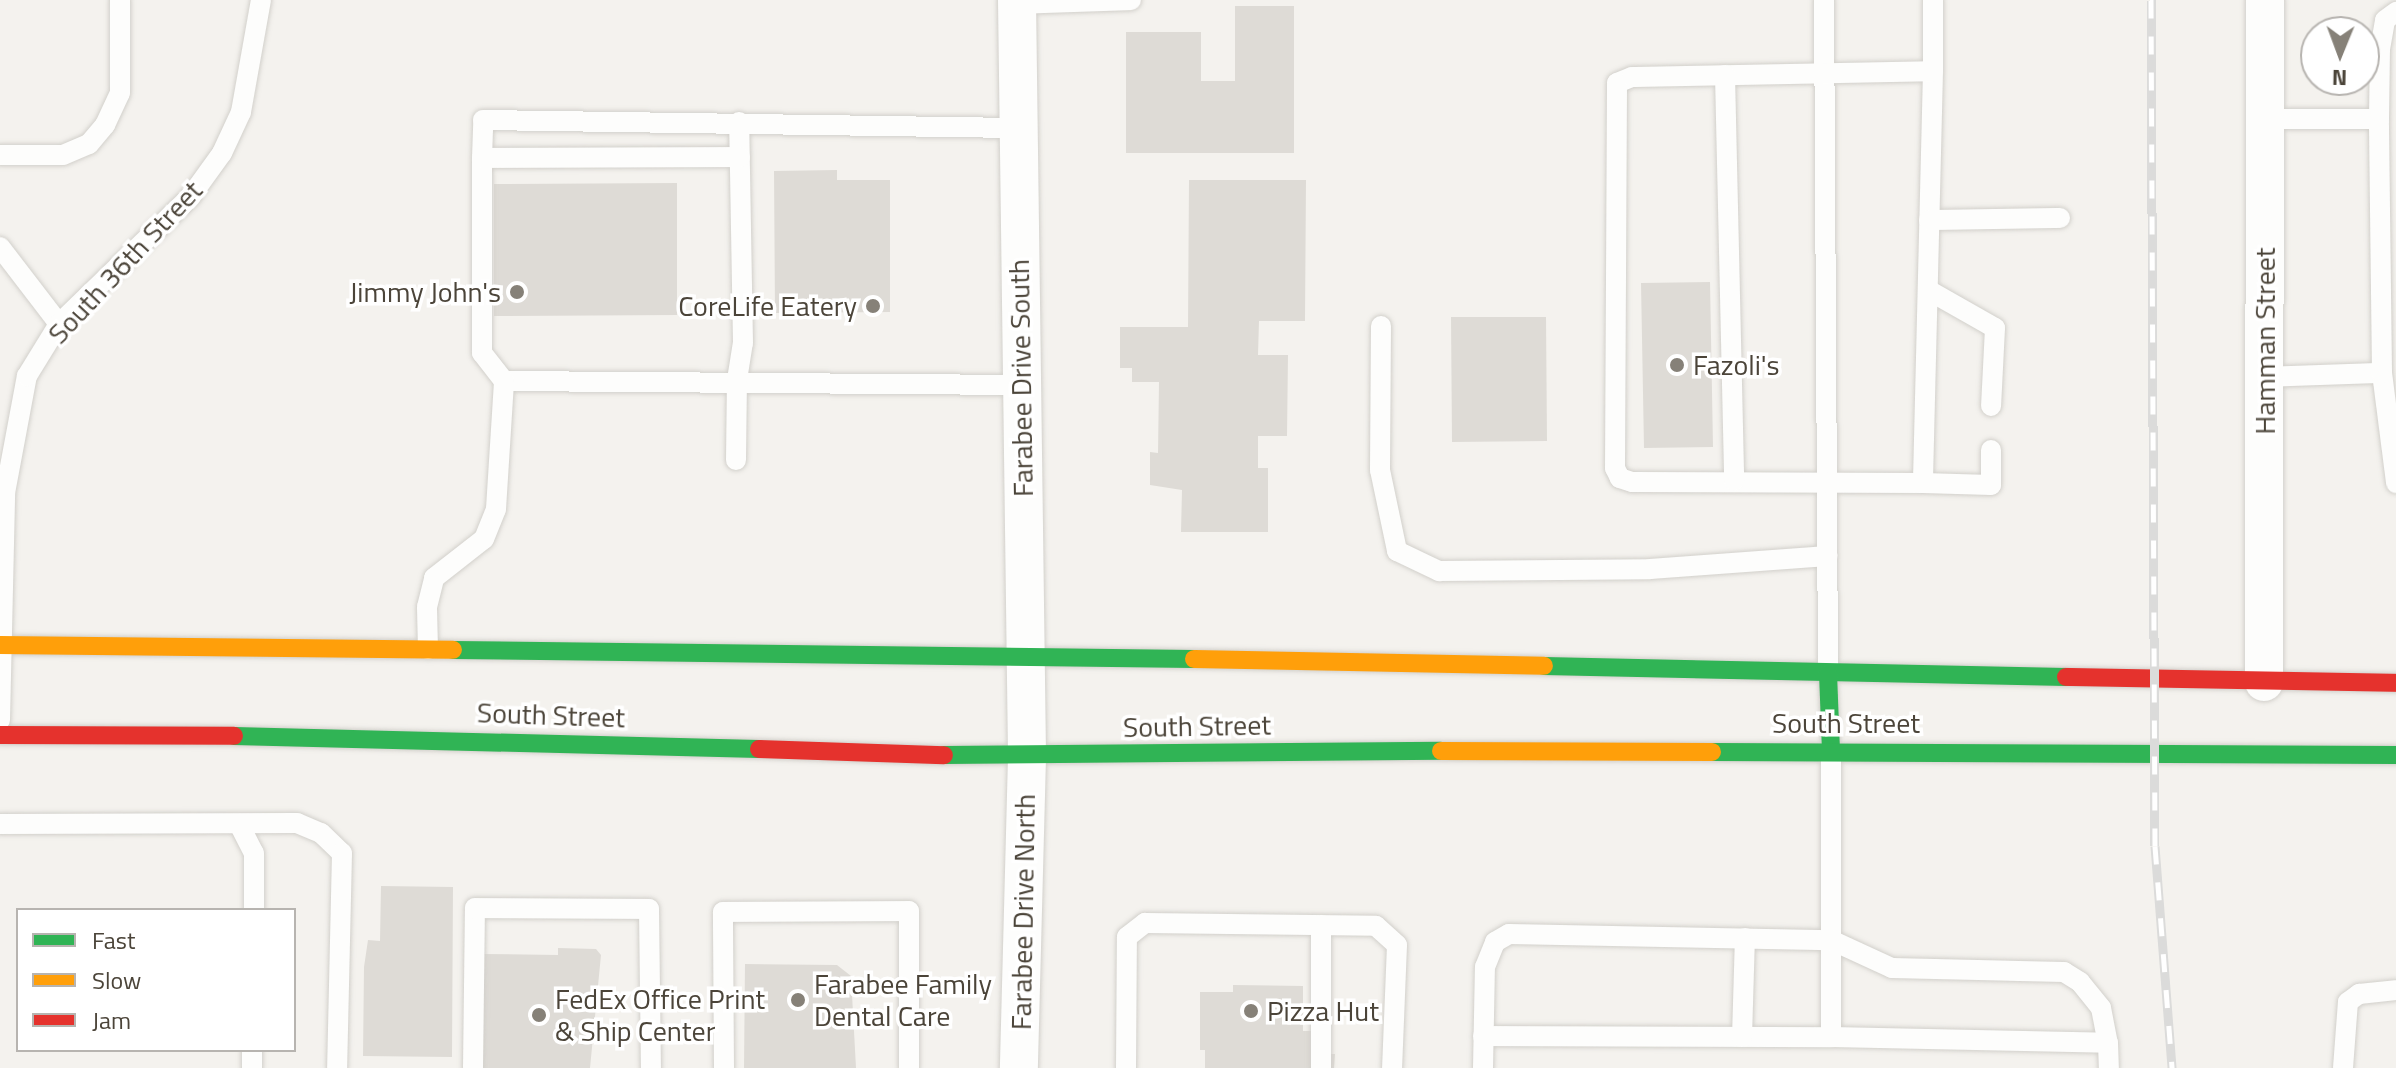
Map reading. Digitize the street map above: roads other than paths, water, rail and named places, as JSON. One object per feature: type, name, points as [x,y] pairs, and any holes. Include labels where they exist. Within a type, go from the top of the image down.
[{"type":"main road","name":"South Street","points":[[1,645],[1024,656],[2396,683]]},
{"type":"main road","points":[[1828,673],[1831,751]]},
{"type":"main road","name":"South Street","points":[[0,735],[350,737],[1027,757],[1831,751],[2396,755]]},
{"type":"street","name":"Hamman Street","points":[[2264,682],[2265,0]]},
{"type":"street","name":"Farabee Drive South","points":[[1017,2],[1027,757]]},
{"type":"street","name":"Farabee Drive North","points":[[1019,1068],[1027,757]]},
{"type":"lane","points":[[0,155],[63,155],[89,144],[105,125],[120,93],[120,0]]},
{"type":"lane","name":"South 36th Street","points":[[0,720],[5,493],[12,437],[27,376],[59,324],[191,196],[222,153],[241,112],[261,0]]},
{"type":"lane","points":[[1017,2],[1131,0]]},
{"type":"lane","points":[[1824,0],[1828,673]]},
{"type":"lane","points":[[1923,483],[1933,0]]},
{"type":"lane","points":[[2396,12],[2385,20],[2380,49],[2379,119],[2382,373],[2396,483]]},
{"type":"lane","points":[[1933,71],[1632,77],[1617,83],[1613,96],[1615,468],[1620,478],[1632,482],[1827,481],[1991,485],[1991,450]]},
{"type":"lane","points":[[1725,75],[1734,481]]},
{"type":"lane","points":[[2266,119],[2379,119]]},
{"type":"lane","points":[[428,649],[427,607],[434,578],[484,539],[496,509],[504,381],[482,353],[483,120],[1018,128]]},
{"type":"lane","points":[[736,460],[737,380],[743,343],[739,122]]},
{"type":"lane","points":[[482,158],[740,157]]},
{"type":"lane","points":[[1929,220],[2060,218]]},
{"type":"lane","points":[[0,247],[59,324]]},
{"type":"lane","points":[[1928,290],[1995,328],[1991,406]]},
{"type":"lane","points":[[1381,326],[1380,470],[1397,551],[1439,571],[1650,569],[1828,556]]},
{"type":"lane","points":[[2265,377],[2382,373]]},
{"type":"lane","points":[[504,381],[737,380],[1021,385]]},
{"type":"lane","points":[[1831,751],[1831,1037]]},
{"type":"lane","points":[[0,824],[186,821],[240,826],[297,823],[321,833],[342,853],[337,1068]]},
{"type":"lane","points":[[240,826],[254,853],[254,908]]},
{"type":"lane","points":[[473,1068],[475,908],[522,908],[649,909],[651,1068]]},
{"type":"lane","points":[[724,1068],[723,912],[909,911],[909,1068]]},
{"type":"lane","points":[[1126,1068],[1127,937],[1145,923],[1376,926],[1397,945],[1392,1068]]},
{"type":"lane","points":[[1321,925],[1321,1068]]},
{"type":"lane","points":[[1483,1068],[1485,967],[1495,942],[1509,934],[1831,940],[1892,968],[2064,972],[2080,982],[2101,1008],[2109,1068]]},
{"type":"lane","points":[[1742,1037],[1745,938]]},
{"type":"lane","points":[[2343,1068],[2348,1002],[2359,994],[2396,990]]},
{"type":"lane","points":[[1483,1036],[1831,1037],[2108,1043]]},
{"type":"railway","points":[[2151,0],[2155,846],[2172,1068]]},
{"type":"place","name":"Jimmy John's","points":[[517,292]]},
{"type":"place","name":"CoreLife Eatery","points":[[873,306]]},
{"type":"place","name":"Fazoli's","points":[[1677,365]]},
{"type":"place","name":"Farabee Family Dental Care","points":[[798,1000]]},
{"type":"place","name":"Pizza Hut","points":[[1251,1011]]},
{"type":"place","name":"FedEx Office Print & Ship Center","points":[[539,1015]]}]
